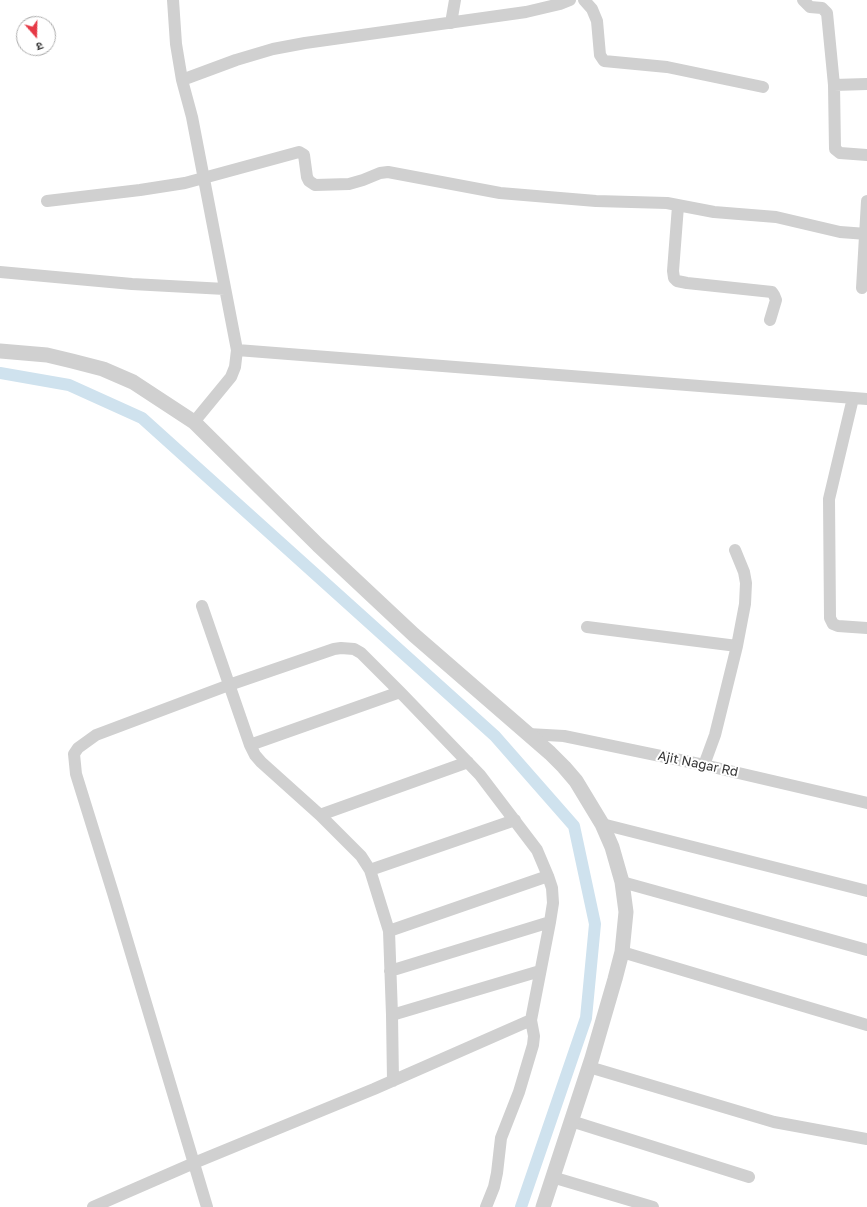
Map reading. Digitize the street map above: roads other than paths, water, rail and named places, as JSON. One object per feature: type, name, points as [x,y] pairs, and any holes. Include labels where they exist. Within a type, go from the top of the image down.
[{"type":"street","points":[[173,0],[176,44],[182,80],[192,118],[237,350],[235,367],[231,377],[194,422]]},
{"type":"street","points":[[451,23],[455,0]]},
{"type":"street","points":[[182,80],[236,60],[273,49],[305,43],[526,12],[560,4],[570,0]]},
{"type":"street","points":[[584,0],[592,9],[597,21],[600,55],[604,61],[667,67],[763,87]]},
{"type":"street","points":[[804,0],[810,7],[822,8],[827,13],[834,85],[835,149],[840,153],[867,155]]},
{"type":"street","points":[[834,85],[867,84]]},
{"type":"street","points":[[47,201],[140,190],[204,178],[299,152],[304,155],[307,177],[309,181],[315,185],[349,184],[380,173],[388,172],[500,192],[596,201],[667,203],[714,212],[776,217],[840,232],[866,234]]},
{"type":"street","points":[[862,288],[867,201]]},
{"type":"street","points":[[678,206],[673,271],[674,278],[677,281],[687,283],[772,292],[776,300],[770,320]]},
{"type":"street","points":[[0,272],[132,284],[225,289]]},
{"type":"street","points":[[237,350],[867,399]]},
{"type":"street","points":[[0,351],[46,356],[103,369],[133,382],[194,422],[318,546],[414,635],[528,734],[564,767],[576,781],[602,824],[612,847],[622,882],[626,912],[622,952],[589,1067],[543,1207]]},
{"type":"street","points":[[853,398],[829,499],[830,618],[833,624],[838,626],[867,628]]},
{"type":"street","points":[[704,765],[717,729],[738,646],[745,604],[746,584],[744,572],[735,550]]},
{"type":"street","points":[[202,606],[255,755],[320,815],[361,856],[370,870],[389,931],[393,1081]]},
{"type":"street","points":[[587,626],[738,646]]},
{"type":"street","points":[[207,1207],[76,774],[74,754],[78,748],[96,735],[229,685],[334,649],[347,648],[361,653],[480,775],[537,850],[552,888],[553,903],[550,922],[531,1020],[534,1036],[533,1045],[519,1092],[501,1138],[494,1187],[486,1207]]},
{"type":"street","points":[[250,744],[400,692]]},
{"type":"street","name":"Ajit Nagar Rd","points":[[528,734],[564,736],[704,765],[867,803]]},
{"type":"street","points":[[320,815],[468,762]]},
{"type":"street","points":[[370,870],[515,820]]},
{"type":"street","points":[[602,824],[867,891]]},
{"type":"street","points":[[389,931],[548,876]]},
{"type":"street","points":[[622,882],[867,950]]},
{"type":"street","points":[[390,971],[550,922]]},
{"type":"street","points":[[622,952],[867,1025]]},
{"type":"street","points":[[392,1015],[540,971]]},
{"type":"street","points":[[93,1207],[194,1163],[393,1081],[531,1020]]},
{"type":"street","points":[[589,1067],[774,1122],[867,1139]]},
{"type":"street","points":[[571,1120],[749,1177]]},
{"type":"street","points":[[552,1177],[653,1207]]},
{"type":"waterway","points":[[0,373],[69,385],[142,418],[495,736],[574,826],[595,924],[586,1018],[521,1207]]}]
